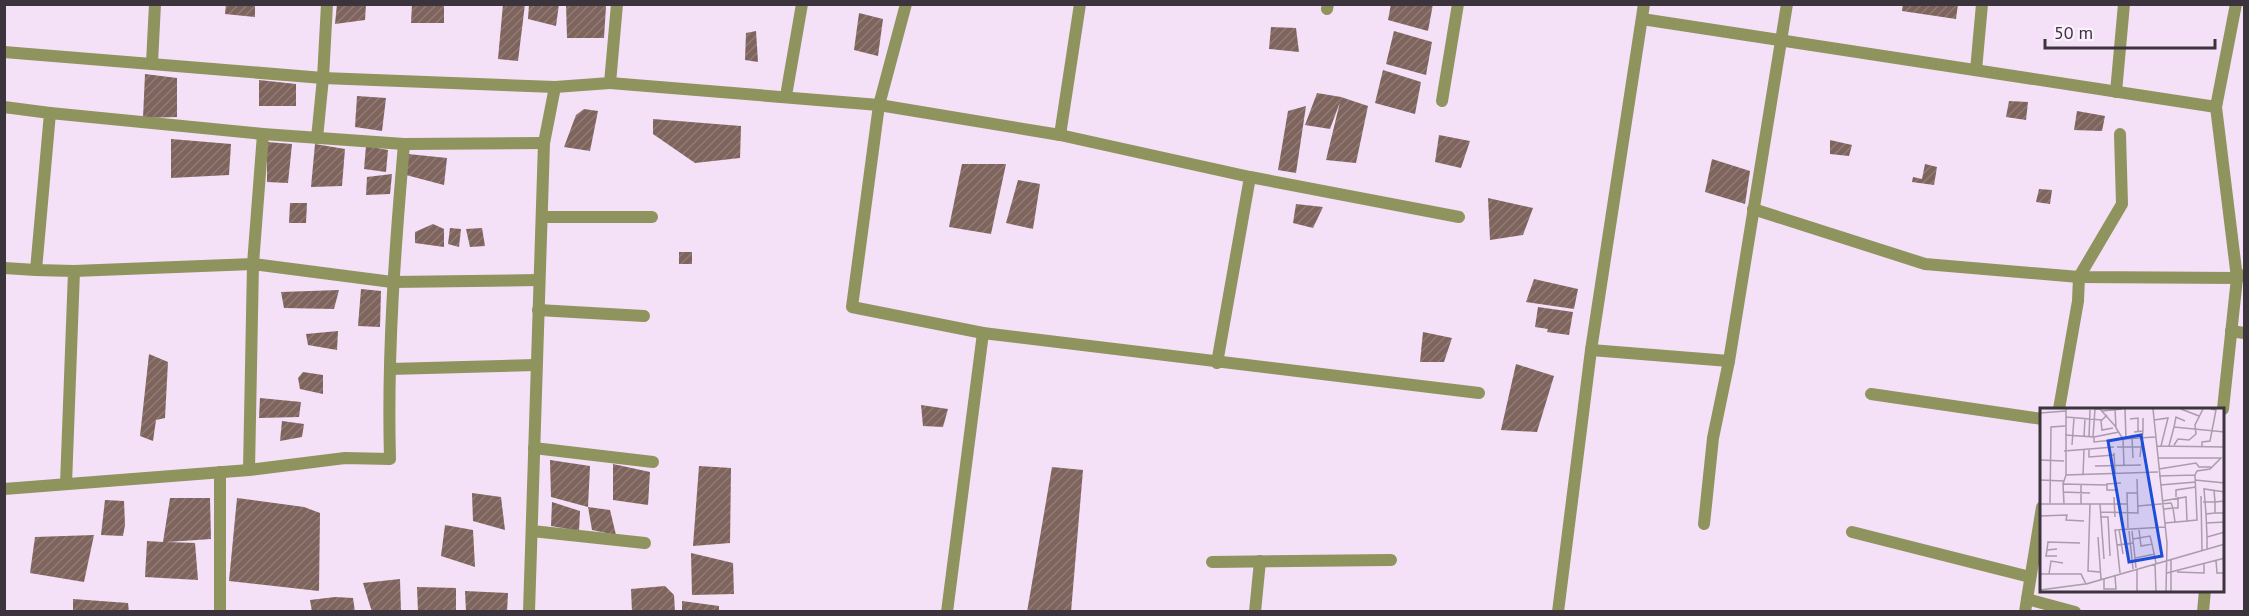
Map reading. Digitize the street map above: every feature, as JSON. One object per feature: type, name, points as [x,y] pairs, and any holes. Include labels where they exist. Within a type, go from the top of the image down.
[{"type":"street","points":[[152,63],[155,4]]},
{"type":"street","points":[[317,138],[327,4]]},
{"type":"street","points":[[610,83],[617,4]]},
{"type":"street","points":[[787,90],[802,4]]},
{"type":"street","points":[[906,4],[879,105],[852,307],[983,333],[1479,393]]},
{"type":"street","points":[[1060,135],[1080,4]]},
{"type":"street","points":[[1442,101],[1458,4]]},
{"type":"street","points":[[1558,612],[1591,350],[1644,4]]},
{"type":"street","points":[[1704,524],[1713,438],[1729,361],[1787,4]]},
{"type":"street","points":[[1976,70],[1982,4]]},
{"type":"street","points":[[2116,92],[2124,4]]},
{"type":"street","points":[[2223,408],[2231,331],[2240,277],[2216,106],[2236,4]]},
{"type":"street","points":[[1642,19],[2216,106]]},
{"type":"street","points":[[4,52],[323,78],[555,87],[610,83],[879,105],[1060,135],[1250,177],[1459,217]]},
{"type":"street","points":[[529,612],[544,143],[555,87]]},
{"type":"street","points":[[4,107],[263,134],[404,144],[544,143]]},
{"type":"street","points":[[36,270],[50,113]]},
{"type":"street","points":[[249,470],[253,264],[263,134]]},
{"type":"street","points":[[2059,408],[2078,301],[2079,277],[2122,204],[2120,134]]},
{"type":"street","points":[[4,489],[249,470],[345,458],[390,459],[392,282],[404,144]]},
{"type":"street","points":[[1217,363],[1250,177]]},
{"type":"street","points":[[1753,209],[1925,264],[2079,277],[2240,277]]},
{"type":"street","points":[[542,217],[652,217]]},
{"type":"street","points":[[4,268],[74,271],[253,264],[392,282],[539,280]]},
{"type":"street","points":[[66,484],[74,271]]},
{"type":"street","points":[[538,310],[644,316]]},
{"type":"street","points":[[2231,331],[2244,333]]},
{"type":"street","points":[[947,612],[983,333]]},
{"type":"street","points":[[1591,350],[1729,361]]},
{"type":"street","points":[[390,369],[536,365]]},
{"type":"street","points":[[1871,394],[2040,419]]},
{"type":"street","points":[[534,448],[653,462]]},
{"type":"street","points":[[220,472],[220,612]]},
{"type":"street","points":[[2040,519],[2026,605],[2075,612]]},
{"type":"street","points":[[532,531],[645,543]]},
{"type":"street","points":[[1852,532],[2030,577]]},
{"type":"street","points":[[1212,562],[1391,560]]},
{"type":"street","points":[[1255,612],[1260,561]]},
{"type":"street","points":[[2203,612],[2205,592]]},
{"type":"building","points":[[226,4],[255,4],[255,17],[225,14]]},
{"type":"building","points":[[337,4],[366,4],[365,20],[335,24]]},
{"type":"building","points":[[412,4],[444,4],[444,23],[411,23]]},
{"type":"building","points":[[503,4],[525,4],[518,61],[498,59]]},
{"type":"building","points":[[529,4],[559,4],[556,26],[528,19]]},
{"type":"building","points":[[566,4],[606,6],[604,38],[567,38]]},
{"type":"building","points":[[1391,4],[1433,4],[1428,31],[1388,20]]},
{"type":"building","points":[[1903,4],[1958,4],[1956,19],[1902,11]]},
{"type":"building","points":[[859,13],[883,19],[878,56],[854,50]]},
{"type":"building","points":[[1271,27],[1296,28],[1299,52],[1269,49]]},
{"type":"building","points":[[756,31],[758,62],[745,60],[746,33]]},
{"type":"building","points":[[1394,31],[1432,42],[1426,75],[1386,64]]},
{"type":"building","points":[[1383,70],[1421,82],[1415,114],[1375,103]]},
{"type":"building","points":[[145,74],[177,78],[177,117],[143,118]]},
{"type":"building","points":[[259,80],[296,84],[296,106],[259,106]]},
{"type":"building","points":[[1317,93],[1341,97],[1368,106],[1356,163],[1326,160],[1340,102],[1330,129],[1305,125]]},
{"type":"building","points":[[357,96],[386,98],[382,131],[355,127]]},
{"type":"building","points":[[2009,101],[2028,102],[2026,120],[2006,117]]},
{"type":"building","points":[[1306,106],[1296,173],[1278,170],[1288,111]]},
{"type":"building","points":[[584,109],[598,111],[590,151],[564,147],[576,115]]},
{"type":"building","points":[[2077,111],[2105,116],[2102,131],[2074,130]]},
{"type":"building","points":[[653,119],[741,126],[740,158],[695,163],[653,134]]},
{"type":"building","points":[[1439,135],[1470,141],[1461,168],[1435,162]]},
{"type":"building","points":[[171,139],[231,144],[229,175],[171,178]]},
{"type":"building","points":[[1830,140],[1852,145],[1849,156],[1830,154]]},
{"type":"building","points":[[267,142],[292,144],[288,183],[267,182]]},
{"type":"building","points":[[315,144],[345,149],[342,186],[311,187]]},
{"type":"building","points":[[366,146],[388,150],[386,172],[364,169]]},
{"type":"building","points":[[408,154],[447,158],[444,185],[406,175]]},
{"type":"building","points":[[1712,159],[1750,171],[1745,204],[1705,192]]},
{"type":"building","points":[[962,164],[1006,164],[991,234],[949,227]]},
{"type":"building","points":[[1925,164],[1937,167],[1934,185],[1912,182],[1913,177],[1922,179]]},
{"type":"building","points":[[392,174],[390,194],[366,195],[367,177]]},
{"type":"building","points":[[1018,180],[1040,184],[1033,229],[1006,223]]},
{"type":"building","points":[[2039,189],[2052,190],[2050,204],[2036,202]]},
{"type":"building","points":[[1488,198],[1533,208],[1523,235],[1490,240]]},
{"type":"building","points":[[290,203],[307,203],[306,223],[289,223]]},
{"type":"building","points":[[1296,204],[1323,207],[1313,228],[1293,223]]},
{"type":"building","points":[[433,224],[444,229],[444,247],[415,243],[415,232]]},
{"type":"building","points":[[450,228],[461,229],[459,247],[448,244]]},
{"type":"building","points":[[482,228],[485,246],[470,247],[466,229]]},
{"type":"building","points":[[679,252],[692,252],[692,264],[679,264]]},
{"type":"building","points":[[1534,279],[1578,289],[1574,309],[1526,302]]},
{"type":"building","points":[[361,289],[381,291],[380,327],[358,326]]},
{"type":"building","points":[[339,290],[334,309],[284,308],[281,292]]},
{"type":"building","points":[[1538,307],[1573,312],[1569,335],[1547,332],[1548,329],[1535,327]]},
{"type":"building","points":[[338,331],[337,350],[308,345],[306,334]]},
{"type":"building","points":[[1423,332],[1452,338],[1444,362],[1420,362]]},
{"type":"building","points":[[149,354],[168,362],[165,418],[156,420],[153,441],[140,436]]},
{"type":"building","points":[[1516,364],[1554,376],[1537,432],[1501,430]]},
{"type":"building","points":[[303,372],[323,375],[323,394],[300,389],[298,378]]},
{"type":"building","points":[[260,398],[301,402],[299,417],[259,418]]},
{"type":"building","points":[[921,405],[948,409],[943,427],[923,426]]},
{"type":"building","points":[[282,421],[304,424],[302,437],[280,441]]},
{"type":"building","points":[[550,460],[590,466],[588,507],[551,497]]},
{"type":"building","points":[[613,464],[650,472],[648,505],[613,500]]},
{"type":"building","points":[[699,466],[731,468],[730,543],[693,546]]},
{"type":"building","points":[[1052,467],[1083,470],[1071,612],[1027,612]]},
{"type":"building","points":[[472,493],[501,497],[505,530],[473,521]]},
{"type":"building","points":[[170,498],[210,498],[211,539],[167,542],[195,543],[198,580],[145,577],[147,541],[163,542]]},
{"type":"building","points":[[237,498],[304,507],[320,513],[319,591],[229,581]]},
{"type":"building","points":[[105,500],[124,501],[123,536],[101,535]]},
{"type":"building","points":[[552,502],[580,511],[579,531],[551,526]]},
{"type":"building","points":[[588,507],[610,510],[616,535],[592,530]]},
{"type":"building","points":[[445,525],[473,530],[475,567],[441,556]]},
{"type":"building","points":[[94,535],[84,582],[30,573],[35,537]]},
{"type":"building","points":[[691,553],[733,563],[734,594],[692,595]]},
{"type":"building","points":[[400,579],[401,612],[372,612],[363,583]]},
{"type":"building","points":[[665,586],[674,595],[675,612],[632,612],[631,589]]},
{"type":"building","points":[[417,587],[456,588],[456,612],[418,612]]},
{"type":"building","points":[[465,591],[508,593],[507,612],[466,612]]},
{"type":"building","points":[[335,597],[353,598],[355,612],[312,612],[310,600]]},
{"type":"building","points":[[73,599],[128,603],[129,612],[73,612]]},
{"type":"building","points":[[682,601],[719,606],[719,612],[682,612]]}]
